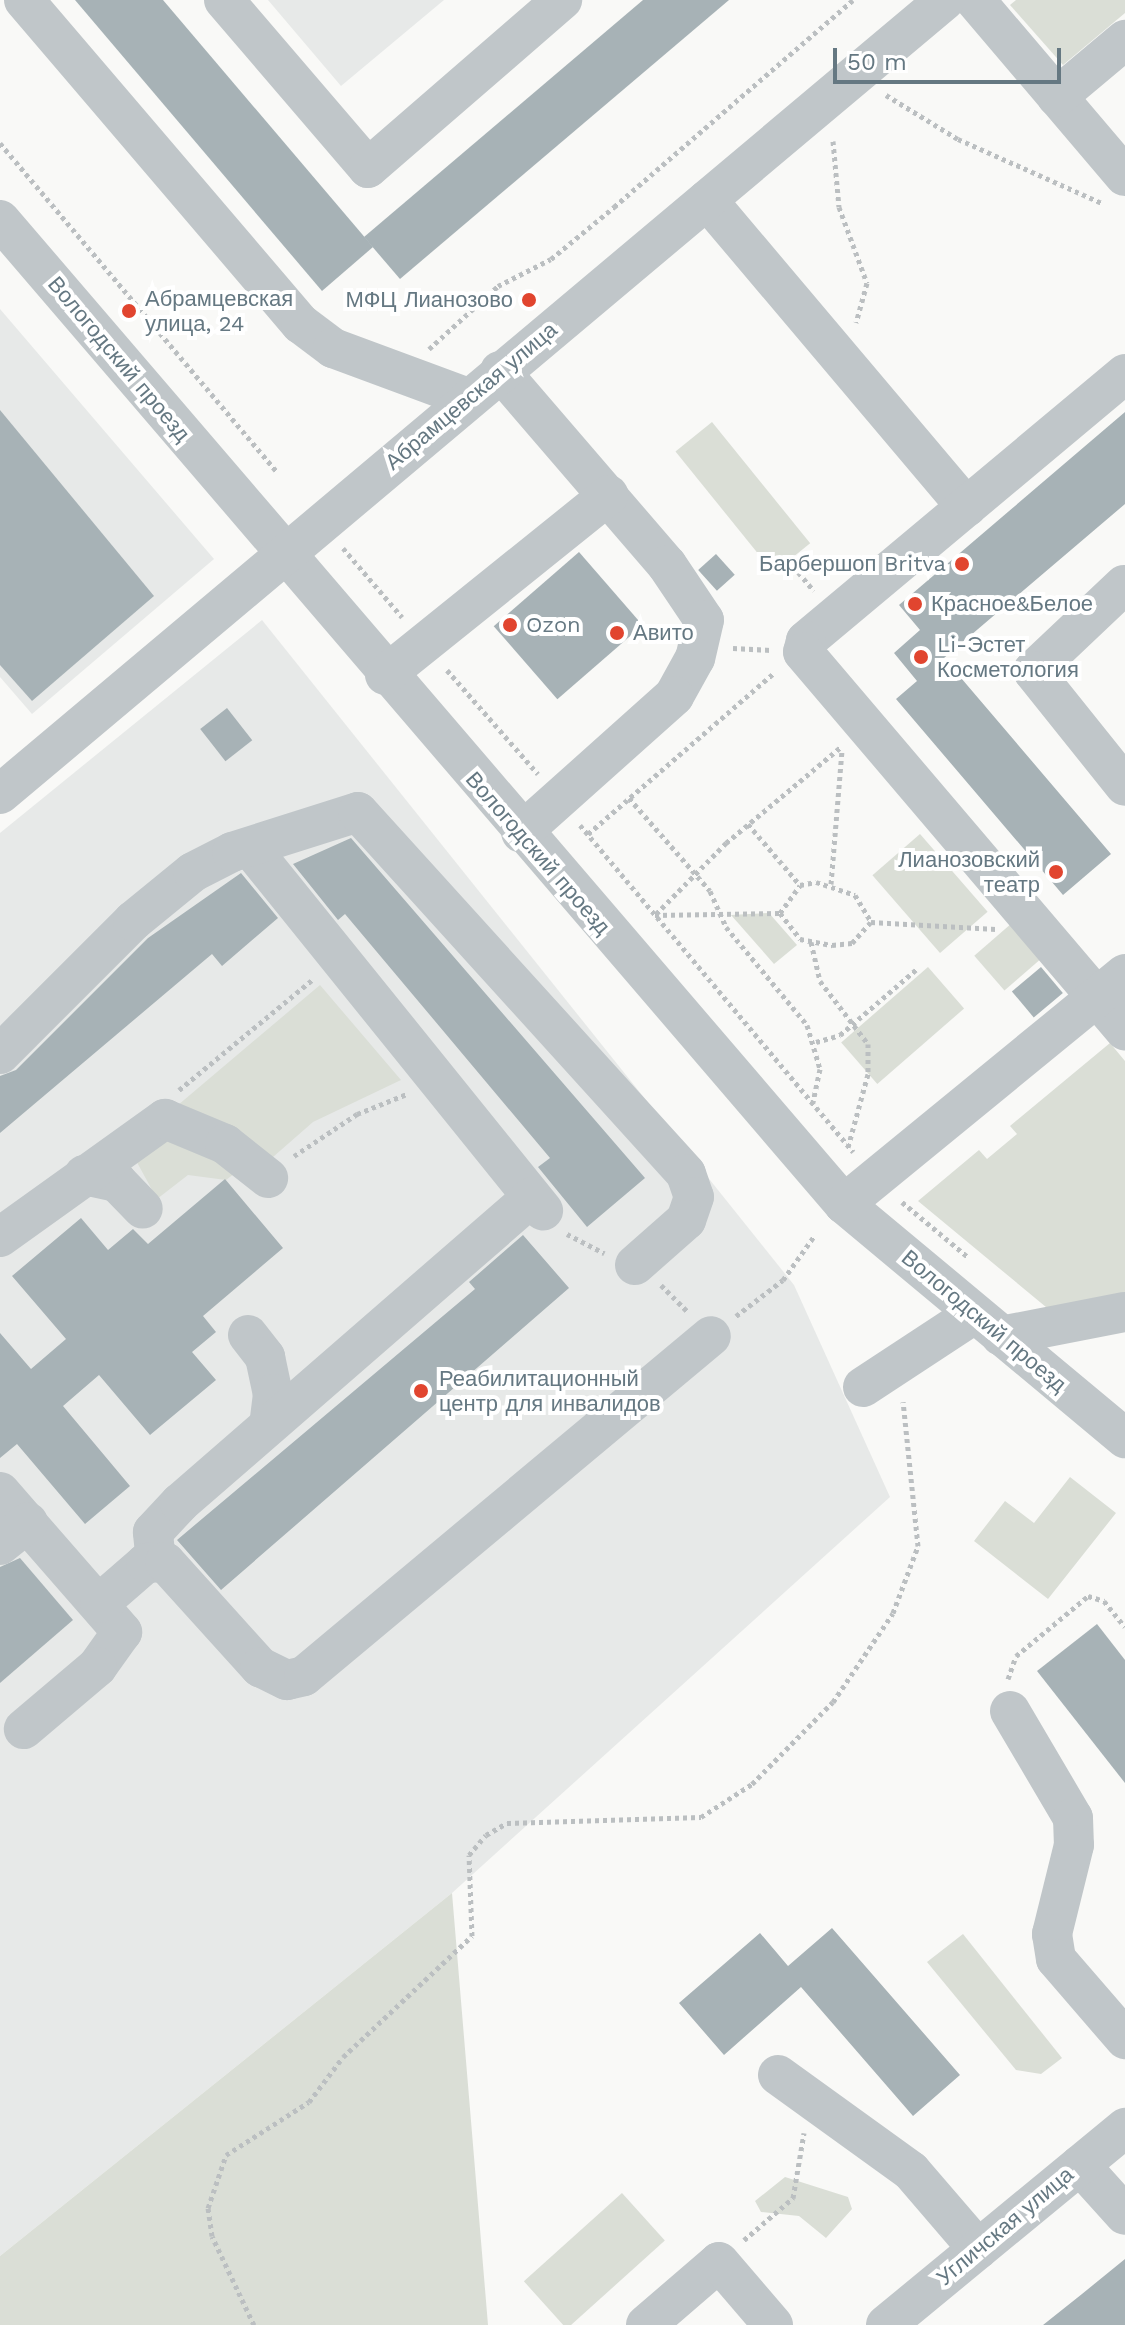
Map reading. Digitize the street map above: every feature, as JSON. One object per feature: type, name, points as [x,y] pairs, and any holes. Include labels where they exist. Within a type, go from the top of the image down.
[{"type":"street","points":[[24,0],[301,324],[333,348],[423,376],[468,398]]},
{"type":"street","points":[[224,0],[368,168],[562,0]]},
{"type":"street","name":"Абрамцевская улица","points":[[0,794],[945,0]]},
{"type":"street","points":[[975,0],[1057,97],[1119,192]]},
{"type":"street","points":[[1057,97],[1125,40]]},
{"type":"street","points":[[707,200],[966,507]]},
{"type":"street","name":"Вологодский проезд","points":[[0,220],[385,675],[844,1204],[1125,1438]]},
{"type":"street","points":[[500,371],[609,495],[704,620],[697,646],[674,696],[521,833]]},
{"type":"street","points":[[1125,374],[966,507],[808,652],[1024,913],[1111,985],[1125,1030]]},
{"type":"street","points":[[385,675],[423,641],[609,495]]},
{"type":"street","points":[[1124,585],[1033,671],[1125,786]]},
{"type":"street","points":[[0,1054],[133,921],[193,872],[232,852],[253,851],[303,826],[358,812],[389,840],[686,1174],[694,1197],[686,1220],[635,1265]]},
{"type":"street","points":[[156,1562],[153,1532],[269,1425],[538,1204],[341,955],[253,851]]},
{"type":"street","points":[[844,1204],[1111,985]]},
{"type":"street","points":[[0,1237],[115,1179],[158,1121],[191,1125],[268,1178]]},
{"type":"street","points":[[863,1387],[899,1365],[988,1325],[1125,1312]]},
{"type":"street","points":[[248,1335],[265,1357],[269,1425]]},
{"type":"street","points":[[100,1603],[156,1562],[165,1562],[260,1667],[287,1680],[304,1676],[711,1336]]},
{"type":"street","points":[[0,1492],[14,1534],[100,1603],[122,1632],[97,1667],[24,1729]]},
{"type":"street","points":[[1010,1711],[1073,1818],[1074,1845],[1052,1934],[1056,1959],[1125,2039]]},
{"type":"street","points":[[794,2086],[911,2171],[978,2249]]},
{"type":"street","name":"Угличская улица","points":[[886,2325],[1125,2128]]},
{"type":"street","points":[[1080,2165],[1125,2215]]},
{"type":"street","points":[[646,2325],[719,2262],[773,2325]]},
{"type":"path","points":[[423,376],[431,345],[498,286],[551,259],[853,0]]},
{"type":"path","points":[[885,95],[958,139],[1119,192]]},
{"type":"path","points":[[829,345],[857,322],[867,283],[839,207],[834,136]]},
{"type":"path","points":[[0,143],[277,472]]},
{"type":"path","points":[[343,548],[560,800],[875,1179],[978,1266]]},
{"type":"path","points":[[697,646],[808,652]]},
{"type":"path","points":[[588,834],[772,674],[808,652]]},
{"type":"path","points":[[655,915],[695,872],[748,824],[845,743],[831,884]]},
{"type":"path","points":[[629,798],[695,872],[721,915],[816,1042],[813,1104]]},
{"type":"path","points":[[748,824],[800,885]]},
{"type":"path","points":[[800,885],[831,884],[861,899],[871,922]]},
{"type":"path","points":[[780,913],[800,885]]},
{"type":"path","points":[[780,913],[793,934],[811,942],[849,944],[871,922],[989,931],[1024,913]]},
{"type":"path","points":[[655,915],[780,913]]},
{"type":"path","points":[[811,942],[820,981],[868,1044],[868,1074],[848,1147]]},
{"type":"path","points":[[158,1121],[169,1098],[341,955]]},
{"type":"path","points":[[816,1042],[855,1023],[918,968]]},
{"type":"path","points":[[268,1178],[357,1114],[444,1088]]},
{"type":"path","points":[[711,1336],[783,1280],[815,1235]]},
{"type":"path","points":[[254,2325],[212,2236],[208,2208],[226,2155],[309,2102],[343,2057],[472,1936],[469,1855],[486,1835],[507,1823],[701,1817],[732,1801],[793,1746],[867,1660],[918,1546],[899,1365]]},
{"type":"path","points":[[1010,1711],[1005,1687],[1016,1656],[1077,1601],[1104,1601],[1125,1627]]},
{"type":"path","points":[[719,2262],[793,2198],[794,2086]]},
{"type":"shaded area","points":[[268,0],[444,0],[341,86]]},
{"type":"shaded area","points":[[1016,0],[1125,0],[1125,13],[1063,65],[1010,5]]},
{"type":"shaded area","points":[[0,309],[214,559],[32,714],[0,677]]},
{"type":"shaded area","points":[[712,422],[810,543],[774,573],[675,452]]},
{"type":"shaded area","name":"Реабилитационный центр для инвалидов","points":[[262,620],[794,1285],[890,1497],[452,1893],[0,2256],[0,833]]},
{"type":"shaded area","points":[[920,834],[988,912],[940,953],[872,875]]},
{"type":"shaded area","points":[[769,913],[797,945],[774,964],[731,915]]},
{"type":"shaded area","points":[[1012,923],[1042,958],[1004,991],[974,956]]},
{"type":"shaded area","points":[[928,967],[964,1009],[877,1084],[841,1042]]},
{"type":"shaded area","points":[[320,985],[401,1080],[313,1122],[265,1164],[171,1111]]},
{"type":"shaded area","points":[[1110,1043],[1125,1061],[1125,1300],[1052,1312],[918,1201],[979,1150],[987,1159],[1017,1134],[1010,1126]]},
{"type":"shaded area","points":[[164,1135],[239,1170],[226,1180],[188,1175],[157,1199],[133,1155]]},
{"type":"shaded area","points":[[1070,1477],[1116,1513],[1048,1599],[974,1541],[1005,1501],[1034,1523]]},
{"type":"shaded area","points":[[452,1893],[488,2325],[0,2325],[0,2256]]},
{"type":"shaded area","points":[[963,1934],[1062,2058],[1041,2074],[1016,2070],[927,1962]]},
{"type":"shaded area","points":[[785,2177],[848,2197],[852,2209],[826,2238],[799,2216],[761,2212],[755,2201]]},
{"type":"shaded area","points":[[622,2193],[665,2241],[571,2325],[563,2325],[524,2281]]},
{"type":"building","points":[[75,0],[163,0],[373,247],[322,291]]},
{"type":"building","points":[[643,0],[729,0],[400,279],[364,237]]},
{"type":"building","points":[[0,410],[154,596],[32,701],[0,665]]},
{"type":"building","points":[[1125,412],[1125,504],[944,658],[1111,854],[1063,895],[896,699],[917,681],[894,653],[920,630],[899,605]]},
{"type":"building","points":[[579,552],[643,625],[557,699],[494,626]]},
{"type":"building","points":[[716,554],[735,575],[717,591],[698,570]]},
{"type":"building","points":[[227,708],[252,740],[225,761],[200,729]]},
{"type":"building","points":[[351,838],[645,1178],[587,1227],[538,1167],[550,1158],[345,914],[338,920],[293,864]]},
{"type":"building","points":[[241,873],[278,918],[222,966],[212,954],[0,1133],[0,1076],[16,1070],[148,938]]},
{"type":"building","points":[[1041,967],[1063,993],[1034,1017],[1012,991]]},
{"type":"building","points":[[225,1179],[283,1248],[203,1316],[216,1332],[192,1352],[216,1380],[150,1435],[99,1375],[63,1406],[130,1486],[85,1524],[17,1444],[0,1458],[0,1333],[31,1369],[66,1339],[12,1276],[81,1218],[108,1250],[133,1229],[148,1244]]},
{"type":"building","points":[[523,1235],[569,1288],[221,1590],[177,1540],[475,1289],[469,1282]]},
{"type":"building","points":[[20,1558],[73,1620],[0,1683],[0,1567]]},
{"type":"building","points":[[1097,1624],[1125,1660],[1125,1783],[1037,1671]]},
{"type":"building","points":[[832,1928],[960,2075],[913,2116],[801,1987],[724,2055],[679,2003],[760,1933],[788,1966]]},
{"type":"building","points":[[1125,2259],[1125,2325],[1043,2325],[1082,2294]]},
{"type":"place","name":"МФЦ Лианозово","points":[[529,300]]},
{"type":"place","name":"Абрамцевская улица, 24","points":[[129,311]]},
{"type":"place","name":"Барбершоп Britva","points":[[962,564]]},
{"type":"place","name":"Красное&Белое","points":[[915,604]]},
{"type":"place","name":"Ozon","points":[[510,625]]},
{"type":"place","name":"Авито","points":[[617,633]]},
{"type":"place","name":"Li-Эстет Косметология","points":[[921,657]]},
{"type":"place","name":"Лианозовский театр","points":[[1056,872]]},
{"type":"place","name":"Реабилитационный центр для инвалидов","points":[[421,1391]]}]
